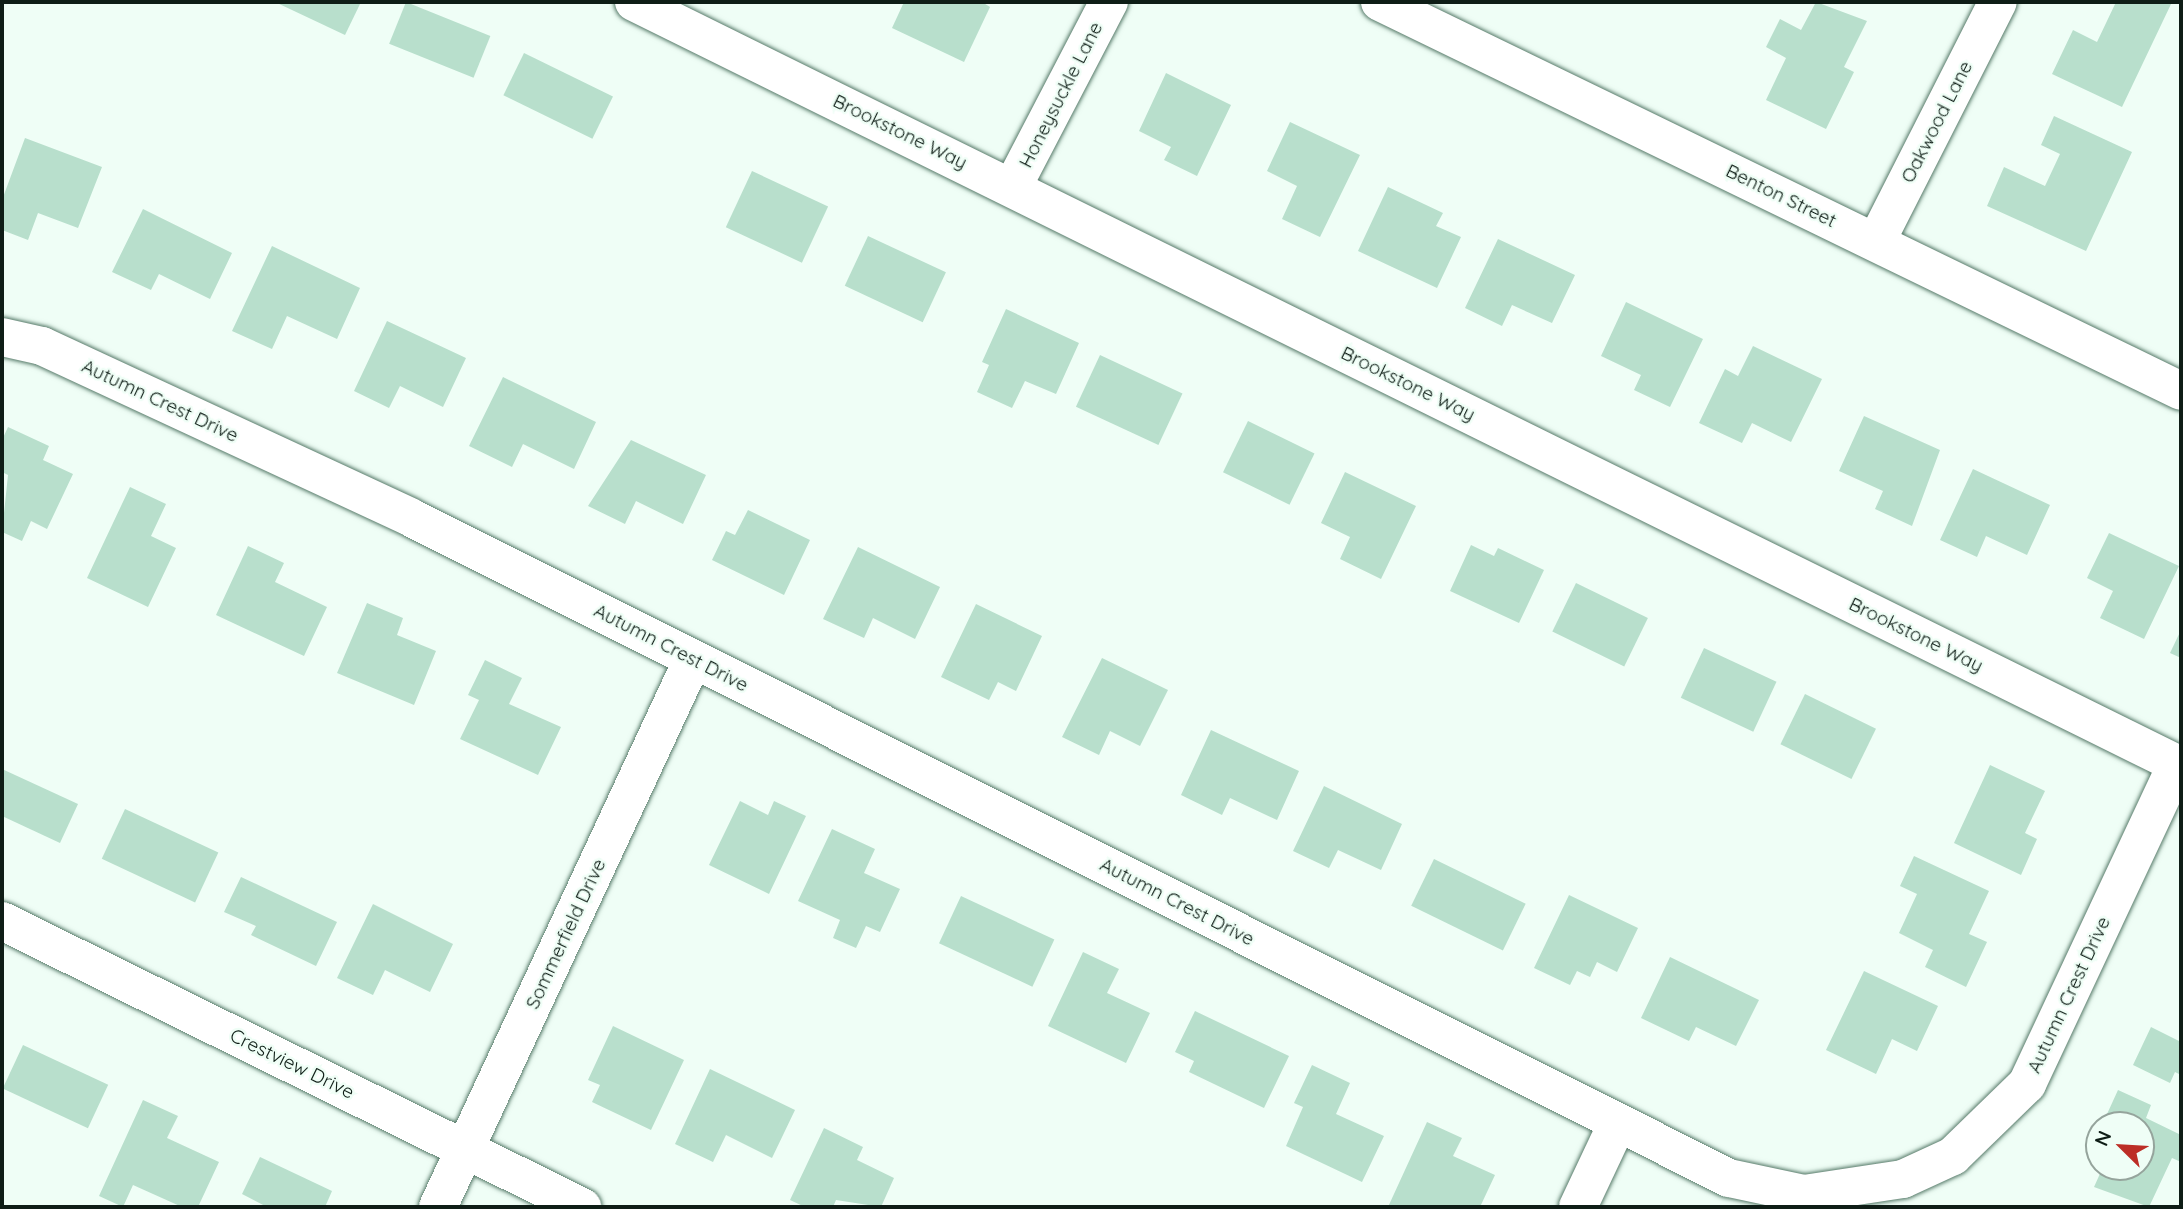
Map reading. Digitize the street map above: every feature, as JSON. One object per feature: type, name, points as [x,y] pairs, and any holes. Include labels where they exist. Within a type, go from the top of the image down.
[{"type":"street","name":"Brookstone Way","points":[[634,2],[2179,765]]},
{"type":"street","name":"Honeysuckle Lane","points":[[1013,188],[1109,2]]},
{"type":"street","name":"Benton Street","points":[[1380,2],[2181,391]]},
{"type":"street","name":"Oakwood Lane","points":[[1876,242],[1998,2]]},
{"type":"street","name":"Autumn Crest Drive","points":[[2,337],[42,346],[397,511],[1730,1178],[1804,1194],[1903,1180],[1953,1156],[2027,1084],[2179,765]]},
{"type":"street","name":"Sommerfield Drive","points":[[438,1207],[693,659]]},
{"type":"street","name":"Crestview Drive","points":[[2,921],[582,1207]]},
{"type":"street","points":[[1578,1207],[1618,1124]]},
{"type":"building","points":[[275,2],[361,2],[345,35]]},
{"type":"building","points":[[406,2],[490,36],[474,78],[389,44]]},
{"type":"building","points":[[904,2],[982,2],[990,7],[964,62],[892,28]]},
{"type":"building","points":[[1816,2],[1867,21],[1844,67],[1854,72],[1826,129],[1766,100],[1786,58],[1766,47],[1780,19],[1801,30]]},
{"type":"building","points":[[2116,2],[2172,2],[2122,107],[2052,74],[2073,30],[2097,42]]},
{"type":"building","points":[[524,53],[613,96],[592,139],[503,95]]},
{"type":"building","points":[[1166,73],[1231,105],[1197,176],[1164,160],[1171,147],[1139,131]]},
{"type":"building","points":[[2054,116],[2132,152],[2086,251],[1987,206],[2004,167],[2045,186],[2060,154],[2041,145]]},
{"type":"building","points":[[1290,122],[1360,155],[1320,237],[1282,219],[1297,186],[1267,171]]},
{"type":"building","points":[[25,138],[102,167],[78,228],[38,213],[28,240],[2,230],[2,200]]},
{"type":"building","points":[[752,171],[828,206],[802,263],[726,227]]},
{"type":"building","points":[[1388,187],[1443,213],[1436,226],[1461,237],[1437,288],[1358,251]]},
{"type":"building","points":[[143,209],[232,253],[210,299],[159,274],[151,290],[112,272]]},
{"type":"building","points":[[868,236],[946,272],[923,322],[845,286]]},
{"type":"building","points":[[1498,239],[1575,275],[1552,323],[1512,305],[1502,326],[1465,308]]},
{"type":"building","points":[[272,246],[360,288],[337,339],[287,316],[272,349],[232,331]]},
{"type":"building","points":[[1626,302],[1703,339],[1670,407],[1634,390],[1641,375],[1601,356]]},
{"type":"building","points":[[1006,309],[1079,343],[1056,394],[1025,381],[1012,408],[977,392],[989,365],[982,362]]},
{"type":"building","points":[[387,321],[466,358],[443,407],[400,386],[389,408],[354,391]]},
{"type":"building","points":[[1753,346],[1822,379],[1791,442],[1752,423],[1742,443],[1699,423],[1725,369],[1738,376]]},
{"type":"building","points":[[1100,355],[1182,393],[1158,445],[1076,407]]},
{"type":"building","points":[[503,377],[596,422],[574,469],[523,444],[512,467],[469,446]]},
{"type":"building","points":[[1864,416],[1940,450],[1912,526],[1875,509],[1883,491],[1839,471]]},
{"type":"building","points":[[1248,421],[1315,453],[1290,505],[1223,472]]},
{"type":"building","points":[[8,427],[49,446],[43,460],[73,474],[47,529],[31,521],[22,541],[2,532],[8,475],[2,472],[2,440]]},
{"type":"building","points":[[631,440],[706,475],[683,524],[636,501],[625,524],[588,506]]},
{"type":"building","points":[[1973,469],[2050,505],[2027,555],[1986,536],[1977,557],[1940,540]]},
{"type":"building","points":[[1345,472],[1416,506],[1381,579],[1340,559],[1350,537],[1321,523]]},
{"type":"building","points":[[130,487],[166,504],[151,536],[176,548],[148,607],[87,578]]},
{"type":"building","points":[[748,510],[810,540],[784,595],[712,560],[726,531],[735,535]]},
{"type":"building","points":[[2109,533],[2179,566],[2144,639],[2100,618],[2113,591],[2087,578]]},
{"type":"building","points":[[1471,545],[1494,556],[1498,548],[1544,570],[1519,623],[1450,591]]},
{"type":"building","points":[[248,546],[284,563],[275,582],[327,607],[304,656],[216,615]]},
{"type":"building","points":[[858,547],[940,587],[915,639],[873,618],[864,638],[823,619]]},
{"type":"building","points":[[1576,583],[1648,618],[1624,667],[1552,632]]},
{"type":"building","points":[[367,603],[403,618],[397,635],[436,651],[414,705],[337,673]]},
{"type":"building","points":[[976,604],[1042,636],[1016,691],[998,682],[989,700],[941,677]]},
{"type":"building","points":[[2181,630],[2181,658],[2170,653]]},
{"type":"building","points":[[1704,648],[1777,682],[1753,732],[1681,698]]},
{"type":"building","points":[[1102,658],[1168,690],[1140,746],[1110,731],[1099,755],[1062,737]]},
{"type":"building","points":[[485,660],[522,678],[509,704],[561,727],[538,775],[460,739],[479,700],[468,695]]},
{"type":"building","points":[[1805,694],[1876,729],[1851,779],[1780,744]]},
{"type":"building","points":[[1211,730],[1299,771],[1277,820],[1230,798],[1222,815],[1181,795]]},
{"type":"building","points":[[1990,765],[2045,791],[2025,833],[2037,839],[2021,875],[1954,843]]},
{"type":"building","points":[[2,769],[78,804],[60,843],[2,816]]},
{"type":"building","points":[[1324,786],[1402,824],[1381,870],[1338,850],[1329,868],[1293,851]]},
{"type":"building","points":[[740,801],[768,815],[774,801],[806,816],[769,894],[709,865]]},
{"type":"building","points":[[125,809],[218,853],[195,902],[102,859]]},
{"type":"building","points":[[832,829],[875,849],[864,873],[900,889],[880,932],[866,926],[856,948],[833,938],[840,920],[798,901]]},
{"type":"building","points":[[1914,856],[1989,891],[1969,934],[1987,942],[1966,987],[1925,967],[1933,950],[1899,933],[1917,894],[1900,886]]},
{"type":"building","points":[[1434,859],[1526,904],[1503,950],[1411,906]]},
{"type":"building","points":[[241,877],[337,922],[316,966],[251,935],[256,926],[224,912]]},
{"type":"building","points":[[1569,895],[1638,928],[1617,972],[1597,962],[1590,977],[1577,971],[1570,985],[1534,968]]},
{"type":"building","points":[[961,896],[1054,940],[1032,987],[939,943]]},
{"type":"building","points":[[373,904],[453,944],[430,992],[385,970],[373,995],[337,978]]},
{"type":"building","points":[[1083,952],[1119,969],[1107,993],[1150,1013],[1126,1063],[1048,1026]]},
{"type":"building","points":[[1670,957],[1759,1000],[1736,1046],[1696,1027],[1689,1041],[1641,1018]]},
{"type":"building","points":[[1864,971],[1938,1006],[1917,1051],[1892,1039],[1876,1074],[1826,1050]]},
{"type":"building","points":[[1195,1011],[1289,1056],[1264,1108],[1189,1072],[1194,1061],[1175,1052]]},
{"type":"building","points":[[613,1026],[684,1060],[651,1130],[592,1102],[600,1085],[588,1080]]},
{"type":"building","points":[[2151,1027],[2181,1042],[2181,1075],[2175,1072],[2170,1083],[2133,1065]]},
{"type":"building","points":[[23,1045],[108,1085],[88,1128],[3,1089]]},
{"type":"building","points":[[1312,1065],[1350,1083],[1336,1114],[1384,1136],[1362,1182],[1286,1146],[1303,1107],[1294,1103]]},
{"type":"building","points":[[710,1069],[795,1110],[772,1158],[726,1135],[713,1162],[675,1144]]},
{"type":"building","points":[[2118,1090],[2151,1105],[2149,1111],[2108,1111]]},
{"type":"building","points":[[143,1100],[178,1116],[167,1138],[219,1162],[198,1207],[182,1207],[133,1185],[123,1207],[99,1196]]},
{"type":"building","points":[[1427,1122],[1462,1138],[1453,1156],[1495,1175],[1480,1207],[1388,1207]]},
{"type":"building","points":[[2155,1122],[2181,1135],[2181,1162],[2172,1158],[2149,1207],[2094,1187],[2097,1181],[2155,1181]]},
{"type":"building","points":[[824,1128],[863,1147],[857,1160],[894,1178],[881,1207],[836,1200],[833,1207],[805,1207],[790,1200]]},
{"type":"building","points":[[260,1157],[332,1191],[325,1207],[267,1207],[242,1194]]}]
